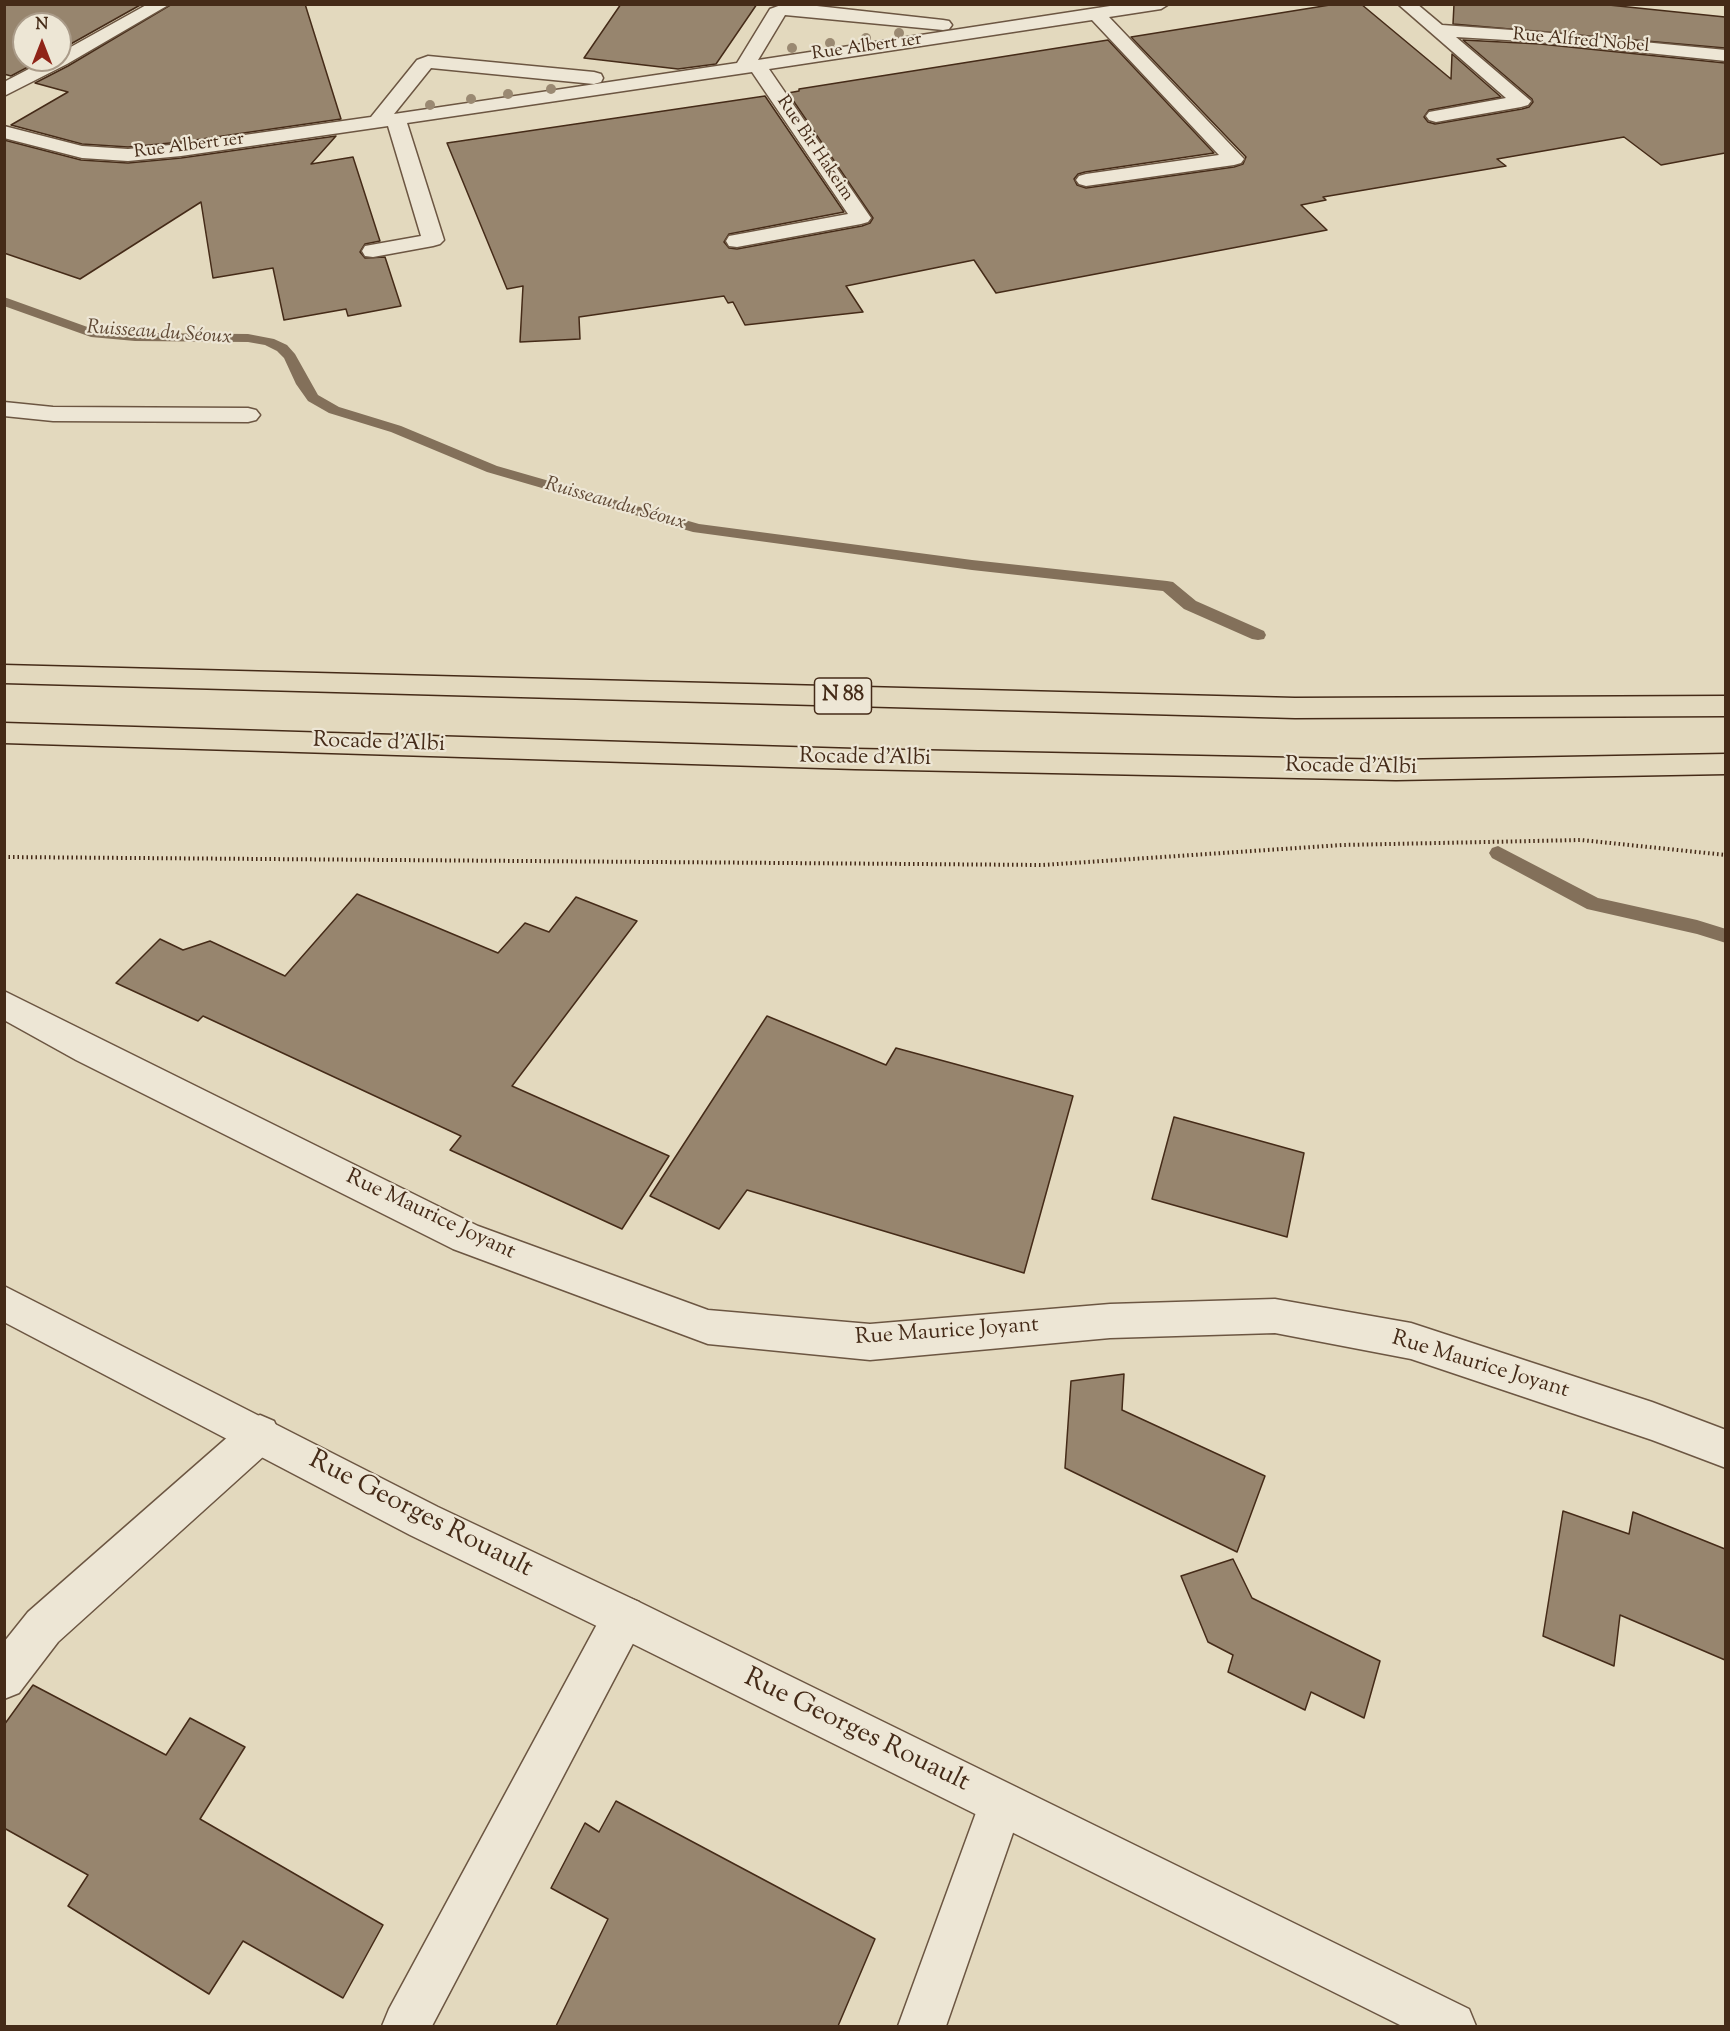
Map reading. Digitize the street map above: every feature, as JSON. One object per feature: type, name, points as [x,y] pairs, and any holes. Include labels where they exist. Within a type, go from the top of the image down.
[{"type":"highway","name":"N 88","points":[[4,674],[1295,708],[1725,706]]},
{"type":"highway","points":[[1681,708],[1725,694]]},
{"type":"highway","name":"Rocade d'Albi","points":[[4,733],[855,759],[1396,770],[1725,764]]},
{"type":"street","points":[[72,53],[162,4]]},
{"type":"street","name":"Rue Albert 1er","points":[[4,132],[82,152],[128,155],[386,121],[990,30],[1089,12],[1161,4]]},
{"type":"street","points":[[1406,4],[1521,101],[1436,116]]},
{"type":"street","name":"Rue Albert 1er","points":[[750,66],[776,13],[781,10],[791,9],[990,30]]},
{"type":"street","points":[[1086,180],[1234,159],[1089,12]]},
{"type":"street","name":"Rue Alfred Nobel","points":[[1436,30],[1540,37],[1725,56]]},
{"type":"street","name":"Rue Albert 1er","points":[[386,121],[424,64],[428,62],[638,83]]},
{"type":"street","name":"Rue Bir Hakeim","points":[[737,241],[861,218],[750,66]]},
{"type":"street","points":[[4,90],[38,72]]},
{"type":"street","points":[[374,251],[434,240],[386,121]]},
{"type":"street","points":[[4,409],[53,414],[248,415]]},
{"type":"street","name":"Rue Maurice Joyant","points":[[4,1004],[88,1050],[466,1238],[708,1327],[870,1342],[1110,1321],[1275,1316],[1411,1341],[1652,1421],[1725,1449]]},
{"type":"street","name":"Rue Georges Rouault","points":[[4,1303],[424,1521],[624,1617],[1452,2026]]},
{"type":"street","points":[[4,1678],[43,1627],[260,1434]]},
{"type":"street","points":[[406,2026],[624,1617]]},
{"type":"street","points":[[922,2026],[1001,1804]]},
{"type":"path","points":[[4,857],[1043,866],[1342,845],[1581,840],[1725,855]]},
{"type":"building","points":[[4,4],[142,4],[72,43],[72,12],[12,12],[12,72],[18,72],[11,76],[4,74]]},
{"type":"building","points":[[172,4],[305,4],[341,119],[181,142],[128,147],[82,144],[11,125],[68,92],[35,83],[56,72],[72,72],[72,64]]},
{"type":"building","points":[[621,4],[757,4],[716,64],[678,69],[584,58]]},
{"type":"building","points":[[1336,4],[1361,4],[1451,79],[1452,54],[1501,97],[1429,110],[1424,117],[1428,122],[1435,124],[1522,109],[1529,107],[1533,102],[1463,40],[1540,44],[1725,63],[1725,153],[1661,165],[1624,137],[1497,159],[1506,166],[1323,197],[1326,200],[1301,205],[1327,230],[996,293],[974,260],[846,286],[863,312],[745,325],[733,302],[728,303],[724,296],[579,317],[580,339],[520,342],[523,286],[507,289],[447,143],[765,96],[844,212],[729,234],[724,242],[729,248],[737,249],[862,226],[870,223],[873,218],[788,93],[799,91],[799,89],[1108,40],[1214,153],[1085,172],[1078,174],[1074,179],[1077,185],[1086,188],[1234,167],[1243,164],[1246,157],[1131,37]]},
{"type":"building","points":[[1454,4],[1599,4],[1725,17],[1725,48],[1453,24]]},
{"type":"building","points":[[336,136],[311,164],[353,157],[380,241],[365,244],[360,252],[365,258],[385,257],[401,306],[348,316],[346,309],[284,320],[273,268],[213,278],[201,202],[80,279],[4,253],[4,140],[81,160],[128,163],[181,158]]},
{"type":"building","points":[[357,894],[498,953],[525,923],[549,932],[576,897],[637,921],[512,1086],[669,1156],[622,1229],[450,1150],[461,1136],[203,1016],[198,1021],[116,983],[160,939],[183,950],[210,941],[285,976]]},
{"type":"building","points":[[767,1016],[886,1065],[896,1048],[1073,1096],[1024,1273],[747,1190],[719,1229],[650,1196]]},
{"type":"building","points":[[1174,1117],[1304,1153],[1287,1237],[1152,1199]]},
{"type":"building","points":[[1124,1374],[1122,1410],[1265,1476],[1237,1552],[1065,1468],[1071,1381]]},
{"type":"building","points":[[1563,1511],[1629,1534],[1633,1512],[1725,1549],[1725,1660],[1620,1615],[1614,1666],[1543,1636]]},
{"type":"building","points":[[1233,1559],[1252,1598],[1380,1661],[1364,1718],[1311,1692],[1305,1710],[1228,1672],[1233,1655],[1208,1642],[1181,1576]]},
{"type":"building","points":[[33,1685],[166,1755],[190,1718],[245,1747],[200,1819],[383,1925],[343,1998],[243,1941],[209,1994],[68,1906],[88,1875],[4,1828],[4,1725]]},
{"type":"building","points":[[616,1801],[875,1939],[838,2026],[556,2026],[608,1919],[551,1888],[585,1823],[599,1832]]},
{"type":"waterway","name":"Ruisseau du Séoux","points":[[4,301],[91,333],[135,337],[248,338],[269,342],[282,348],[290,357],[303,384],[313,398],[334,410],[396,429],[492,469],[698,529],[972,565],[1167,586],[1190,605],[1258,635]]},
{"type":"waterway","name":"Ruisseau du Séoux","points":[[1498,853],[1594,904],[1697,927],[1726,936]]}]
